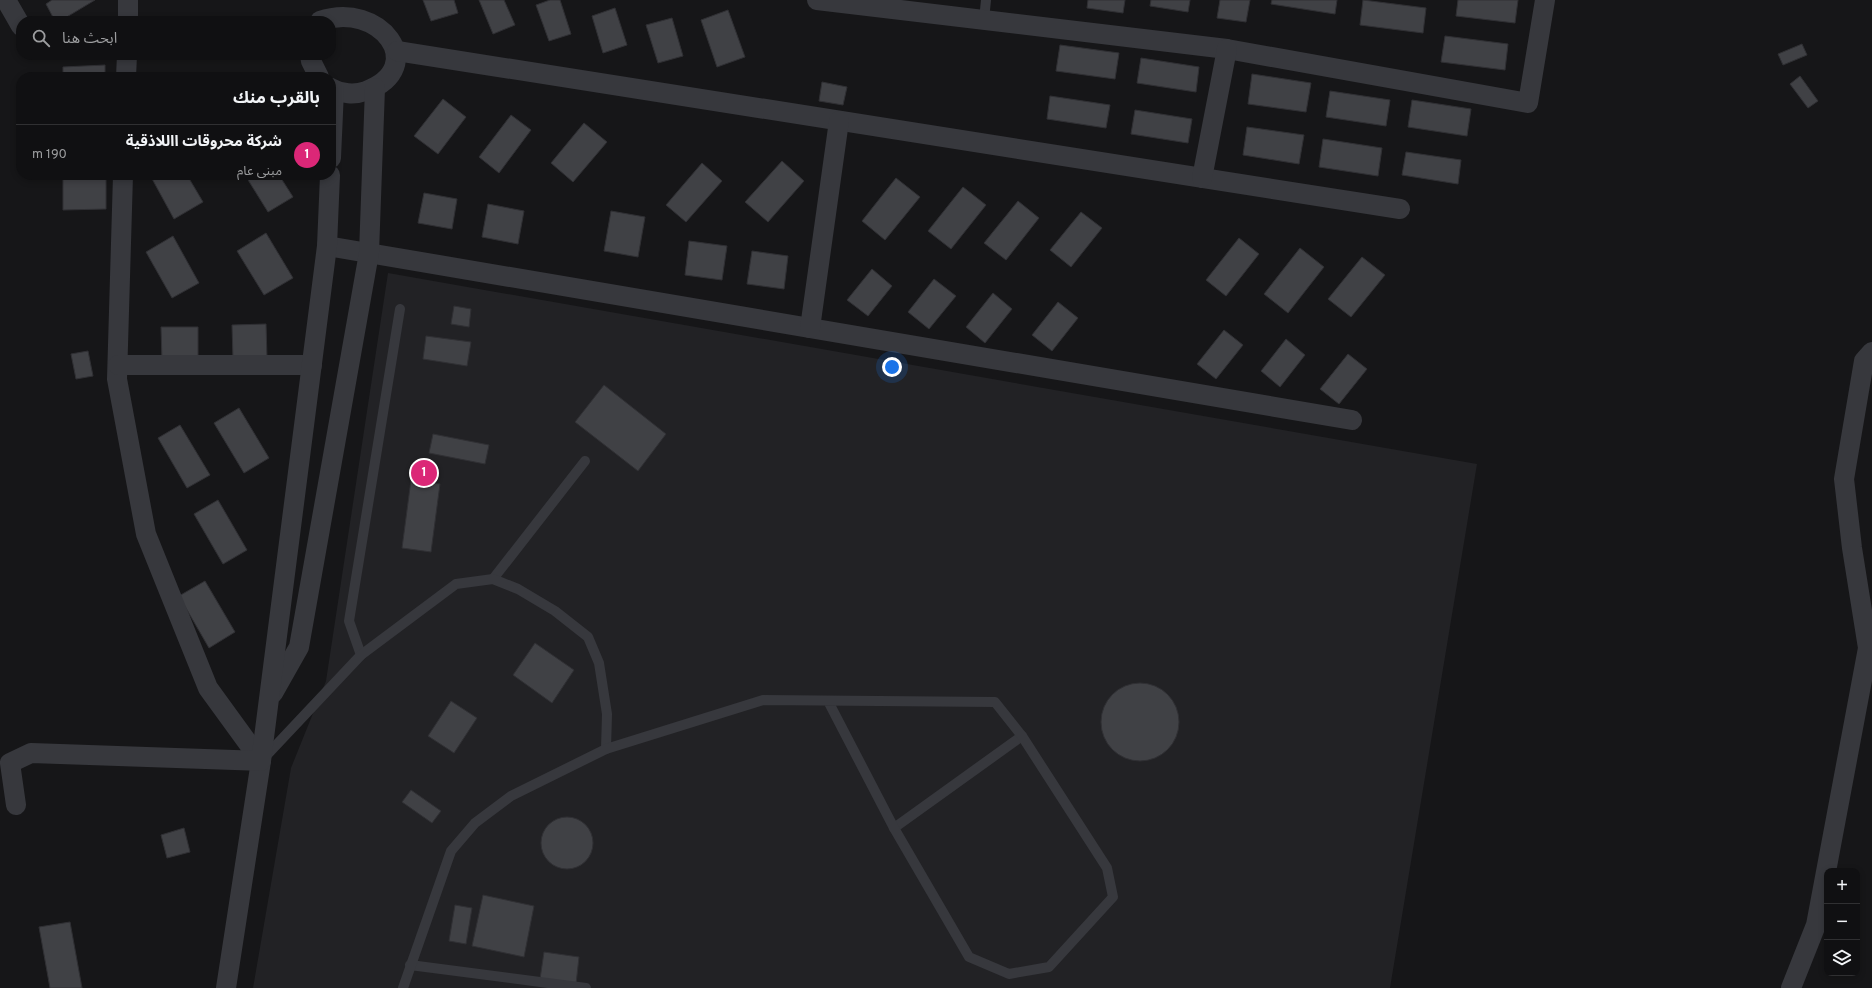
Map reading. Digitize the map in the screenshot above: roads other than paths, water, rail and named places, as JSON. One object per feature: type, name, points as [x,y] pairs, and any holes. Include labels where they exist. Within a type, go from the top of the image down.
[{"type":"street","points":[[6,0],[16,17]]},
{"type":"street","points":[[128,0],[128,16]]},
{"type":"street","points":[[817,0],[1227,49],[1528,103],[1545,0]]},
{"type":"street","points":[[328,11],[344,7],[372,8],[390,28],[395,39],[397,51],[394,66],[386,79],[375,88],[361,93],[346,94],[336,90]]},
{"type":"street","points":[[1202,178],[1227,49]]},
{"type":"street","points":[[397,51],[1400,209]]},
{"type":"street","points":[[126,72],[127,60]]},
{"type":"street","points":[[311,60],[316,72]]},
{"type":"street","points":[[269,702],[299,647],[369,253],[375,88]]},
{"type":"street","points":[[810,328],[839,121]]},
{"type":"street","points":[[123,180],[117,379],[146,534],[208,688],[261,762]]},
{"type":"street","points":[[226,988],[269,702],[327,246],[330,180]]},
{"type":"street","points":[[327,246],[1352,420]]},
{"type":"street","points":[[1791,988],[1816,925],[1868,648],[1844,479],[1864,361],[1872,352]]},
{"type":"street","points":[[118,365],[312,365]]},
{"type":"street","points":[[16,805],[10,763],[31,753],[261,762]]},
{"type":"lane","points":[[984,20],[986,0]]},
{"type":"lane","points":[[361,655],[349,621],[400,309]]},
{"type":"lane","points":[[493,579],[585,461]]},
{"type":"lane","points":[[261,762],[361,655],[456,584],[493,579],[518,589],[555,611],[588,637],[599,663],[607,714],[606,748]]},
{"type":"lane","points":[[403,988],[451,851],[475,823],[511,796],[606,748],[763,700],[828,700],[996,702],[1022,736],[1107,868],[1112,897],[1049,966],[1009,974],[969,958],[894,828],[828,700]]},
{"type":"lane","points":[[894,828],[1022,736]]},
{"type":"lane","points":[[410,965],[586,988]]},
{"type":"place","name":"شركة محروقات االلاذقية","points":[[424,473]]}]
